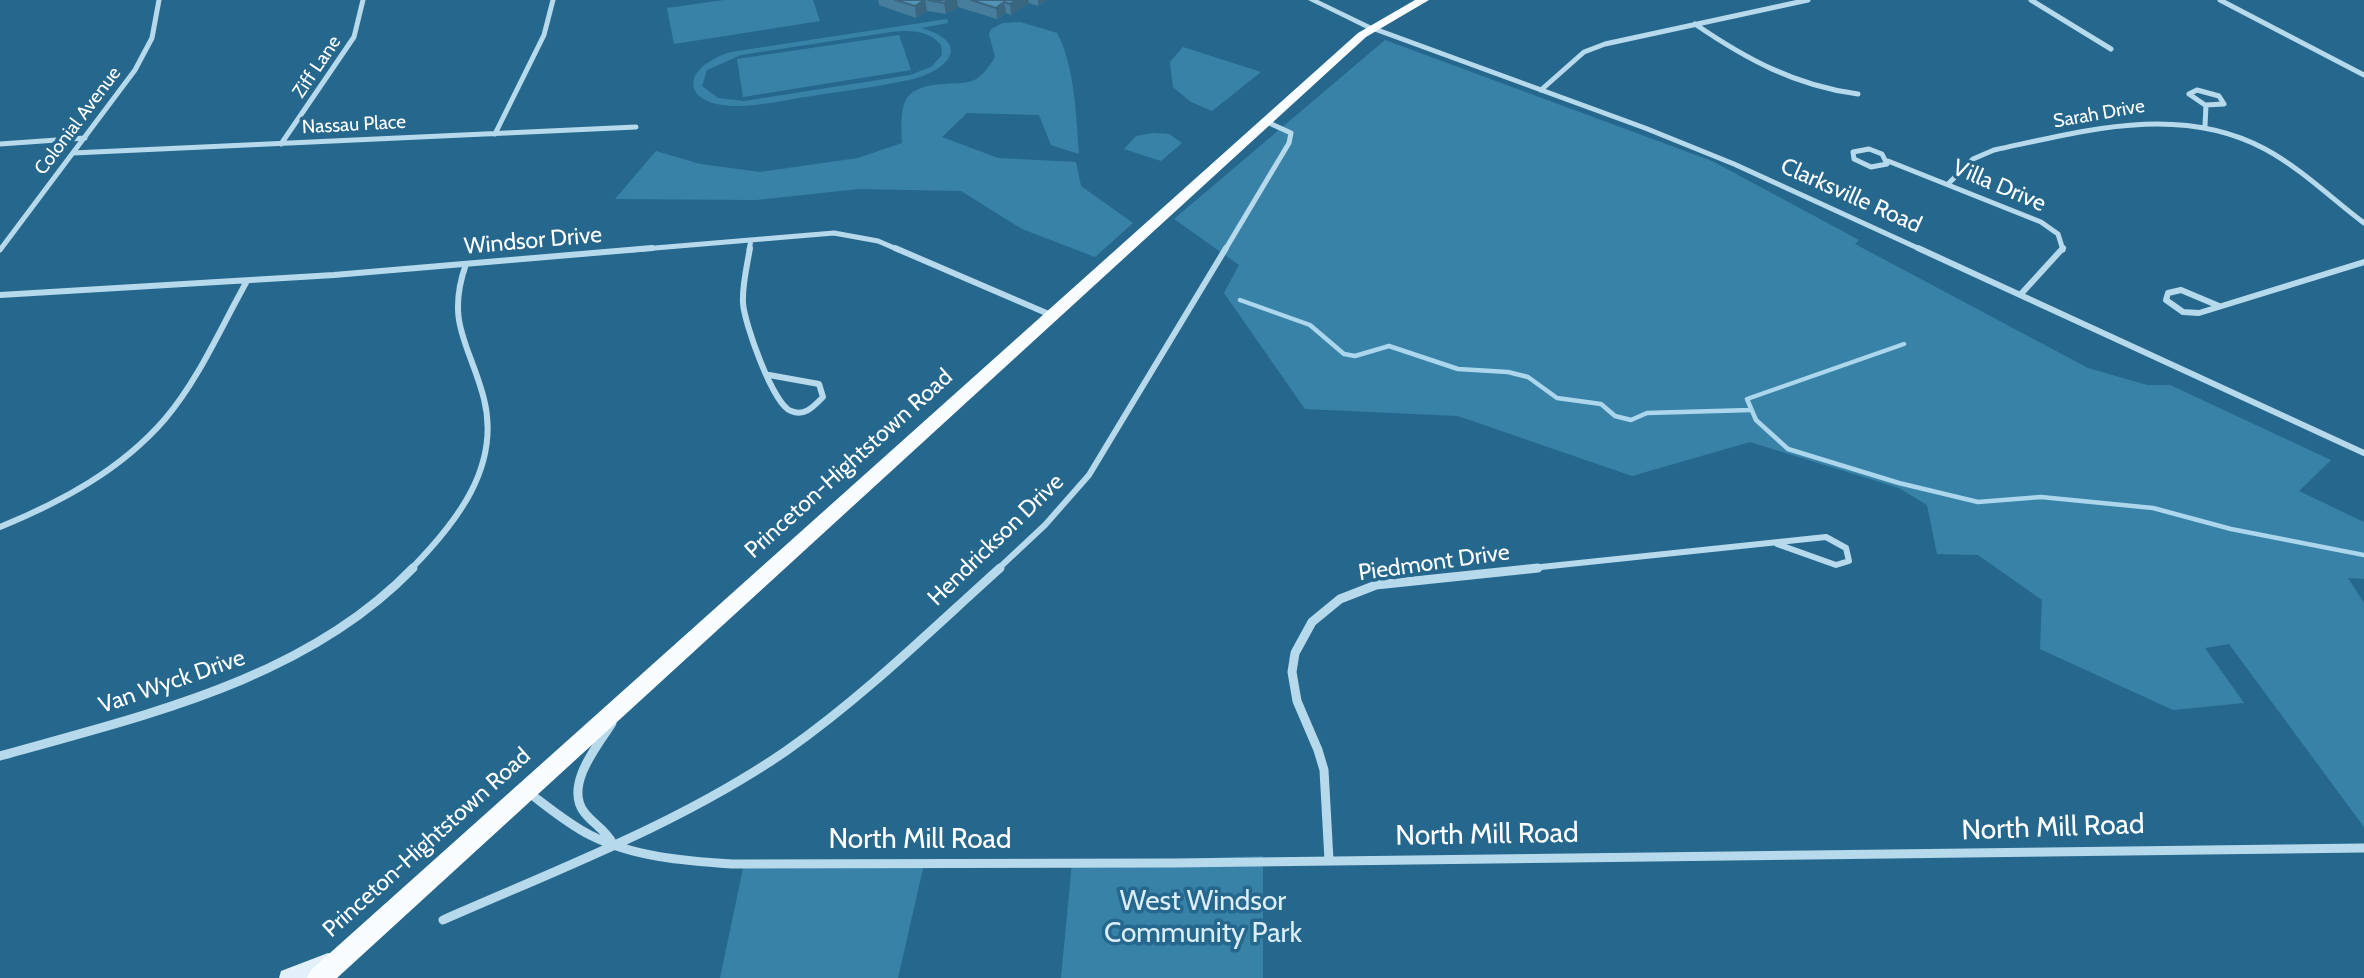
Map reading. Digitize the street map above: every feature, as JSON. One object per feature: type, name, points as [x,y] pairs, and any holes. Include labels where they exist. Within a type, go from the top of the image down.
[{"type":"main road","name":"Princeton-Hightstown Road","points":[[319,978],[524,790],[1372,28],[1423,0]]},
{"type":"main road","points":[[288,978],[339,958]]},
{"type":"street","name":"Colonial Avenue","points":[[0,250],[145,53],[156,23],[159,0]]},
{"type":"street","name":"Ziff Lane","points":[[281,144],[354,37],[363,0]]},
{"type":"street","points":[[495,134],[544,34],[553,0]]},
{"type":"street","name":"Clarksville Road","points":[[1312,0],[1372,28],[1734,164],[2364,453]]},
{"type":"street","points":[[1541,90],[1594,47],[1808,0]]},
{"type":"street","points":[[2031,0],[2111,48]]},
{"type":"street","points":[[2220,0],[2364,75]]},
{"type":"street","points":[[1695,24],[1756,64],[1842,93],[1858,94]]},
{"type":"street","points":[[2209,92],[2224,102],[2217,106],[2206,105],[2193,100],[2190,93],[2209,92]]},
{"type":"street","points":[[2205,126],[2206,105]]},
{"type":"street","name":"Sarah Drive","points":[[1949,183],[1973,159],[1994,150],[2144,121],[2174,121],[2205,126],[2248,140],[2277,156],[2364,223]]},
{"type":"street","name":"Hendrickson Drive","points":[[613,844],[712,796],[803,738],[915,645],[1058,514],[1089,475],[1289,143],[1291,133],[1267,122]]},
{"type":"street","name":"Nassau Place","points":[[74,153],[636,127]]},
{"type":"street","points":[[0,144],[85,138]]},
{"type":"street","name":"Villa Drive","points":[[1888,161],[1883,166],[1871,167],[1858,162],[1852,155],[1857,150],[1870,149],[1882,154],[1888,161],[1949,183],[2041,222],[2063,240],[2063,252],[2021,294]]},
{"type":"street","name":"Windsor Drive","points":[[0,295],[247,281],[834,233],[864,236],[1052,316]]},
{"type":"street","points":[[751,240],[743,303],[744,317],[769,375],[784,407],[790,411],[811,410],[823,397],[819,384],[769,375]]},
{"type":"street","points":[[2219,306],[2181,290],[2168,293],[2166,300],[2183,312],[2199,313],[2364,262]]},
{"type":"street","name":"Van Wyck Drive","points":[[0,756],[202,697],[279,663],[349,622],[382,598],[428,554],[463,507],[478,476],[487,446],[487,410],[455,315],[457,286],[466,264]]},
{"type":"street","points":[[0,527],[75,490],[146,438],[177,403],[247,281]]},
{"type":"street","name":"Piedmont Drive","points":[[1329,860],[1321,760],[1294,692],[1292,673],[1300,639],[1323,609],[1356,591],[1376,585],[1826,537],[1846,548],[1849,561],[1836,565],[1777,544]]},
{"type":"street","points":[[443,920],[613,844],[608,832],[583,810],[579,803],[578,785],[628,698]]},
{"type":"street","name":"North Mill Road","points":[[524,790],[593,836],[643,855],[732,864],[2364,848]]},
{"type":"green space","points":[[724,0],[813,0],[820,21],[674,44],[667,8]]},
{"type":"green space","points":[[947,19],[948,23],[921,28],[946,40],[950,48],[950,55],[937,69],[900,82],[754,105],[737,106],[705,100],[697,93],[695,76],[714,59],[731,52]],"holes":[[[898,31],[931,36],[941,45],[942,55],[931,67],[910,75],[744,101],[718,98],[702,86],[707,70],[741,55]]]},
{"type":"green space","points":[[1020,22],[1057,33],[1063,46],[1074,92],[1079,154],[1051,145],[1039,115],[967,113],[942,137],[998,158],[1076,162],[1081,186],[1133,223],[1095,257],[1022,229],[961,191],[859,189],[756,200],[615,199],[656,151],[700,164],[760,172],[858,158],[902,143],[903,108],[911,94],[929,86],[966,83],[976,79],[995,57],[989,34],[991,29],[1003,23]]},
{"type":"green space","points":[[899,35],[911,70],[743,97],[737,59]]},
{"type":"green space","points":[[1385,40],[1712,161],[1859,240],[1855,244],[2088,368],[2147,385],[2170,385],[2331,460],[2299,491],[2364,522],[2364,579],[2348,578],[2364,603],[2364,827],[2229,644],[2205,648],[2244,703],[2173,710],[2040,649],[2042,600],[1978,555],[1937,554],[1927,505],[1899,488],[1750,442],[1632,476],[1458,416],[1305,409],[1224,293],[1239,265],[1174,219]]},
{"type":"green space","points":[[1183,47],[1261,72],[1212,111],[1191,102],[1173,87],[1170,62]]},
{"type":"green space","points":[[1169,134],[1182,143],[1161,161],[1124,149],[1136,136]]},
{"type":"green space","name":"West Windsor Community Park","points":[[1263,856],[1263,978],[1061,978],[1072,863]]},
{"type":"green space","points":[[744,864],[924,864],[898,978],[720,978]]},
{"type":"building","points":[[895,0],[925,0],[915,6]]},
{"type":"building","points":[[928,0],[949,0],[944,3]]},
{"type":"building","points":[[971,0],[1016,0],[1010,4],[1004,2],[996,8]]},
{"type":"waterway","points":[[1240,300],[1310,325],[1344,354],[1355,356],[1389,346],[1458,369],[1508,372],[1528,377],[1557,398],[1601,404],[1615,416],[1631,420],[1647,413],[1750,410]]},
{"type":"waterway","points":[[1904,344],[1747,399],[1756,420],[1788,449],[1899,483],[1978,502],[2041,497],[2153,508],[2231,529],[2364,555]]}]
